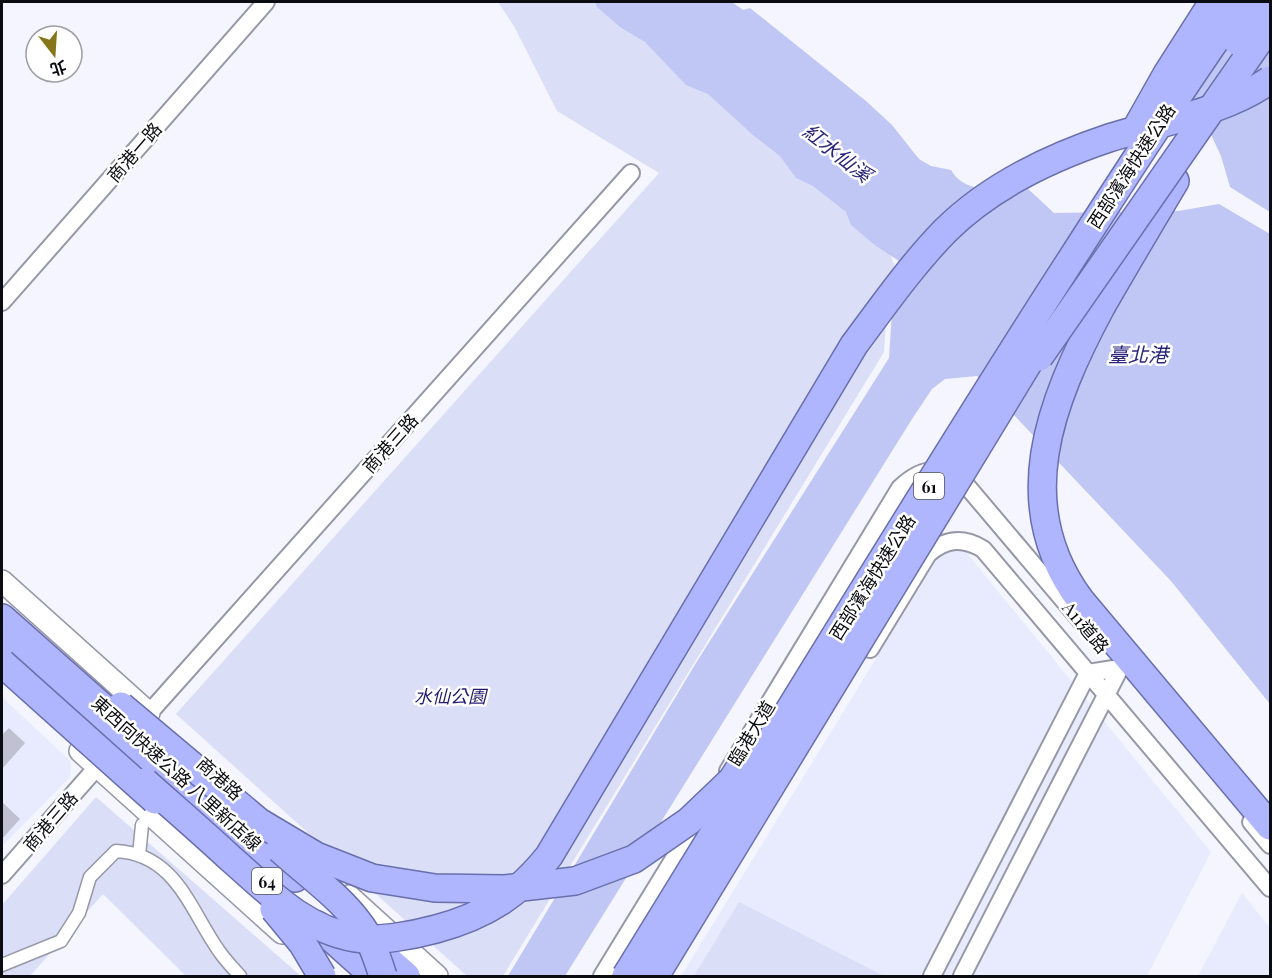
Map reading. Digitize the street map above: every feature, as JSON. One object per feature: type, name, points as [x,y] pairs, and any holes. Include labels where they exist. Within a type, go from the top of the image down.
[{"type":"highway","points":[[634,976],[1006,373],[1040,312],[1089,211],[1167,74],[1213,2]]},
{"type":"highway","name":"西部濱海快速公路","points":[[626,976],[895,539],[1105,207],[1187,81],[1242,2]]},
{"type":"highway","name":"西部濱海快速公路","points":[[655,976],[1052,324],[1201,91],[1265,2]]},
{"type":"highway","points":[[648,976],[907,555],[976,448],[1270,24]]},
{"type":"highway","points":[[1263,827],[1069,585],[1052,547],[1042,501],[1042,474],[1048,431],[1057,400],[1118,277],[1156,212],[1226,103],[1270,40]]},
{"type":"highway","points":[[2,655],[285,906],[311,923],[334,933],[357,938],[386,937],[421,933],[453,924],[484,911],[512,895],[534,876],[549,856],[854,345],[914,266],[946,230],[982,200],[1020,174],[1067,153],[1217,107],[1253,92],[1270,80]]},
{"type":"highway","points":[[120,706],[260,822],[316,856],[372,878],[435,888],[505,889],[575,881],[634,859],[689,820],[732,780],[769,729],[895,539]]},
{"type":"highway","points":[[2,600],[346,908],[359,922],[367,936],[377,969]]},
{"type":"highway","name":"東西向快速公路 八里新店線","points":[[5,634],[377,969],[406,976]]},
{"type":"highway","points":[[2,663],[258,893],[303,944],[322,976]]},
{"type":"street","name":"商港一路","points":[[2,302],[266,2]]},
{"type":"street","name":"商港三路","points":[[149,713],[631,173]]},
{"type":"street","name":"A11道路","points":[[900,488],[911,478],[935,470],[949,472],[960,480],[1120,668],[1263,827],[1270,845]]},
{"type":"street","name":"臨港大道","points":[[602,976],[900,488]]},
{"type":"street","name":"A11道路","points":[[669,976],[928,554],[938,544],[951,541],[974,543],[984,549],[1270,888]]},
{"type":"street","name":"商港路","points":[[2,581],[437,976]]},
{"type":"street","points":[[932,976],[1088,673],[1120,668]]},
{"type":"street","points":[[962,976],[1120,668]]},
{"type":"street","points":[[2,681],[331,976]]},
{"type":"street","name":"商港三路","points":[[2,875],[98,766]]},
{"type":"street","points":[[139,855],[142,825]]},
{"type":"street","points":[[2,965],[61,941],[79,913],[90,877],[116,851],[147,858],[170,875],[188,897],[218,950],[240,976]]},
{"type":"shaded area","points":[[952,535],[1211,852],[1147,976],[681,976]]},
{"type":"shaded area","points":[[2,697],[70,761],[71,767],[70,777],[3,845]]},
{"type":"shaded area","points":[[1242,893],[1270,928],[1270,976],[1198,976]]},
{"type":"green space","name":"水仙公園","points":[[498,2],[605,2],[887,246],[900,280],[887,309],[884,352],[503,976],[467,976],[176,714],[659,173],[557,111],[514,26]]},
{"type":"green space","points":[[96,797],[301,976],[186,976],[103,894],[30,976],[2,976],[2,905]]},
{"type":"green space","points":[[739,902],[884,976],[694,976]]},
{"type":"water","points":[[595,2],[732,2],[743,10],[750,8],[866,101],[892,125],[919,159],[931,166],[951,170],[965,184],[984,189],[1026,187],[1054,213],[1178,211],[1219,204],[1270,234],[1270,704],[1171,581],[977,376],[945,379],[932,389],[912,419],[565,976],[508,976],[696,663],[889,358],[892,312],[902,263],[876,246],[851,225],[846,212],[813,186],[796,178],[780,156],[708,94],[686,85],[645,42],[620,27],[597,7]]},
{"type":"water","points":[[1270,2],[1270,212],[1230,187],[1221,156],[1171,49]]},
{"type":"building","points":[[9,728],[25,743],[2,769],[2,735]]},
{"type":"building","points":[[2,802],[20,819],[2,839]]},
{"type":"water label","name":"紅水仙溪","points":[[838,152]]},
{"type":"water label","name":"臺北港","points":[[1138,353]]}]
